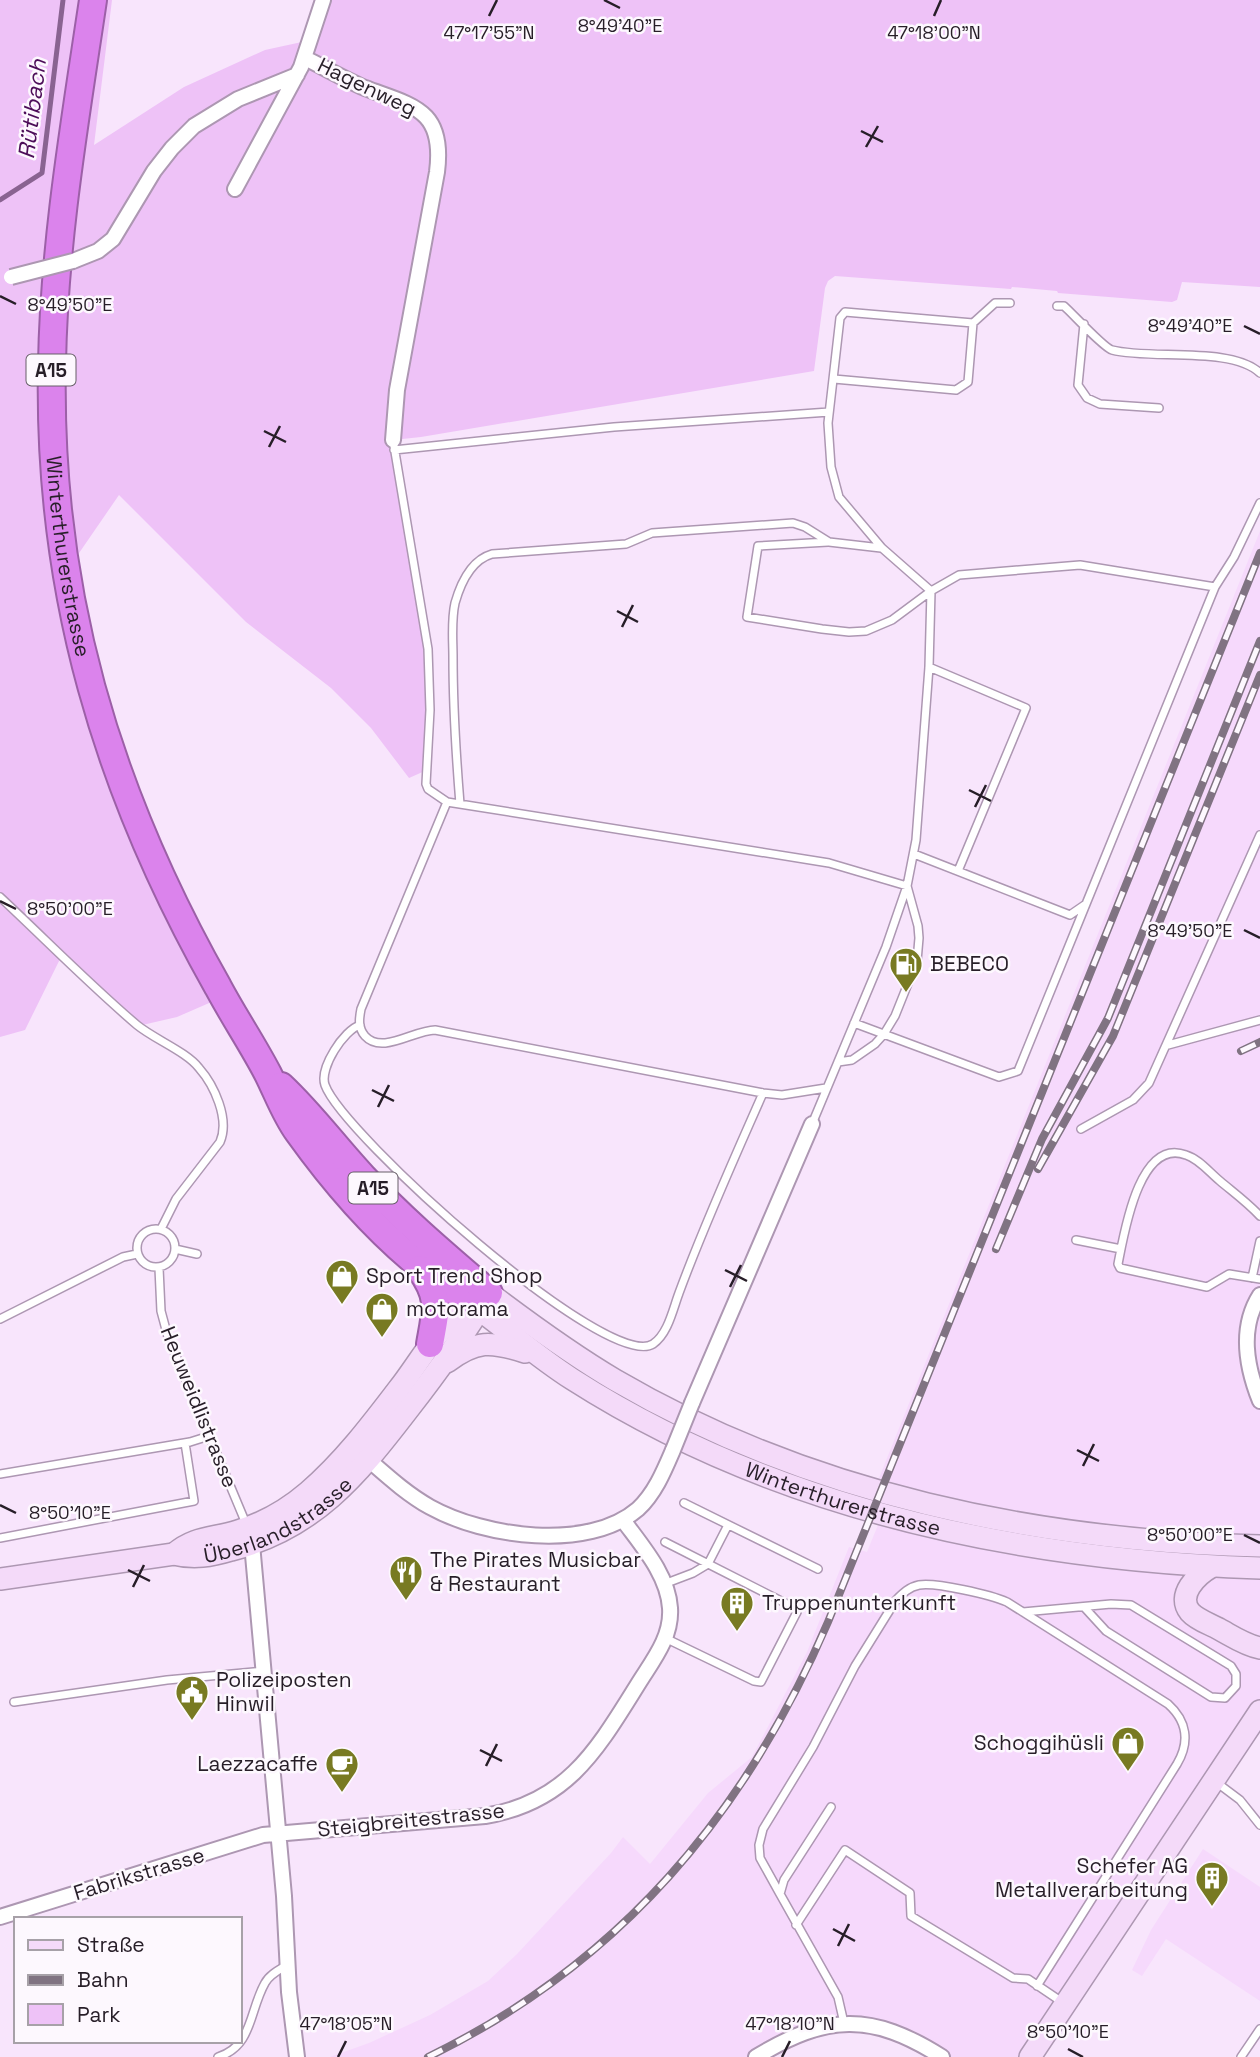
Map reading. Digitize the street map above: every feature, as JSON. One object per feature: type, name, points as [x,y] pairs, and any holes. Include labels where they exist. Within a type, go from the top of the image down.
[{"type":"highway","name":"Winterthurerstrasse","points":[[93,0],[63,204],[54,315],[51,384],[53,443],[66,572],[80,647],[96,708],[133,816],[159,876],[199,953],[267,1072]]},
{"type":"highway","name":"A15","points":[[267,1072],[286,1114],[322,1164],[372,1221],[415,1262],[480,1302]]},
{"type":"highway","name":"A15","points":[[267,1072],[303,1107],[480,1302]]},
{"type":"highway","points":[[415,1262],[430,1283],[436,1298],[430,1344]]},
{"type":"main road","name":"Überlandstrasse","points":[[0,1579],[174,1554],[194,1540],[282,1532],[317,1511],[344,1487],[361,1453],[430,1344],[448,1321],[480,1302]]},
{"type":"main road","name":"Überlandstrasse","points":[[361,1453],[440,1368],[480,1302]]},
{"type":"main road","name":"Winterthurerstrasse","points":[[480,1302],[537,1357],[608,1401],[657,1428],[742,1467],[821,1497],[931,1528],[1003,1542],[1102,1557],[1260,1569]]},
{"type":"main road","name":"Winterthurerstrasse","points":[[480,1302],[669,1409],[748,1446],[859,1486],[934,1506],[1042,1526],[1134,1538],[1260,1546]]},
{"type":"main road","points":[[440,1368],[464,1350],[486,1344],[502,1345],[537,1357]]},
{"type":"main road","points":[[1260,1582],[1238,1580],[1211,1567],[1198,1576],[1189,1588],[1186,1600],[1189,1610],[1200,1619],[1244,1643],[1260,1648]]},
{"type":"main road","points":[[1030,2057],[1260,1711]]},
{"type":"street","points":[[235,189],[306,58],[323,0]]},
{"type":"street","name":"Hagenweg","points":[[306,58],[356,84],[410,104],[427,118],[438,143],[438,160],[397,390],[393,445]]},
{"type":"street","name":"Hagenweg","points":[[6,279],[73,261],[98,251],[113,239],[158,165],[194,127],[238,100],[297,75]]},
{"type":"street","name":"Überlandstrasse","points":[[361,1453],[429,1506],[482,1527],[528,1534],[577,1534],[599,1530],[623,1520],[650,1495],[673,1450],[812,1124]]},
{"type":"street","points":[[1260,1295],[1250,1318],[1246,1344],[1248,1364],[1260,1401]]},
{"type":"street","name":"Steigbreitestrasse","points":[[279,1834],[503,1813],[535,1801],[562,1783],[592,1755],[646,1671],[665,1637],[669,1623],[670,1608],[664,1584],[623,1520]]},
{"type":"street","points":[[250,1536],[265,1671],[287,1965],[298,2057]]},
{"type":"street","name":"Fabrikstrasse","points":[[0,1917],[258,1837],[279,1834]]},
{"type":"street","points":[[756,2057],[790,2031],[844,2023],[889,2030],[942,2057]]},
{"type":"lane","points":[[834,379],[956,390],[968,382],[973,323],[995,303],[1010,303]]},
{"type":"lane","points":[[1056,306],[1064,306],[1109,350],[1235,360],[1255,368],[1260,373]]},
{"type":"lane","points":[[931,590],[881,548],[839,497],[835,488],[831,467],[829,412],[840,318],[843,313],[973,323]]},
{"type":"lane","points":[[1084,324],[1078,385],[1087,398],[1100,404],[1159,408]]},
{"type":"lane","points":[[829,412],[393,445],[428,649],[430,710],[426,784],[447,802],[818,861],[907,886]]},
{"type":"lane","points":[[854,1023],[999,1077],[1018,1071],[1215,587],[1234,557],[1260,503]]},
{"type":"lane","points":[[460,804],[453,714],[453,618],[463,582],[481,558],[492,554],[626,544],[652,533],[793,523],[802,525],[829,542]]},
{"type":"lane","points":[[881,548],[829,542],[758,546],[747,617],[822,629],[866,631],[892,620],[947,580],[969,573],[1080,565],[1215,587]]},
{"type":"lane","points":[[812,1124],[894,926],[907,886],[914,854],[929,667],[931,590]]},
{"type":"lane","points":[[929,667],[1026,708],[958,872]]},
{"type":"lane","points":[[447,802],[361,1009],[360,1025],[367,1038],[381,1044],[435,1030],[763,1093],[782,1095],[826,1088]]},
{"type":"lane","points":[[1081,1129],[1133,1100],[1149,1083],[1260,835]]},
{"type":"lane","points":[[914,854],[1070,915],[1086,904]]},
{"type":"lane","points":[[838,1062],[852,1060],[875,1044],[884,1034],[900,1005],[919,948],[918,926],[907,886]]},
{"type":"lane","points":[[0,897],[131,1020],[196,1064],[218,1101],[223,1118],[222,1138],[214,1153],[177,1199],[161,1229]]},
{"type":"lane","points":[[1168,1045],[1260,1020]]},
{"type":"lane","points":[[360,1025],[344,1035],[324,1076],[327,1089],[346,1115],[396,1168],[487,1253],[572,1314],[630,1346],[650,1346],[665,1331],[697,1243],[763,1093]]},
{"type":"lane","points":[[1260,1216],[1191,1157],[1174,1152],[1163,1153],[1152,1165],[1133,1199],[1119,1267],[1208,1287],[1229,1274],[1256,1278],[1260,1241]]},
{"type":"lane","points":[[161,1229],[172,1237],[175,1249],[170,1261],[159,1268],[143,1264],[136,1247],[147,1231],[161,1229]]},
{"type":"lane","points":[[1076,1240],[1121,1250]]},
{"type":"lane","points":[[175,1249],[197,1254]]},
{"type":"lane","points":[[0,1319],[123,1257],[137,1254]]},
{"type":"lane","name":"Heuweidlistrasse","points":[[159,1268],[161,1311],[168,1337],[250,1536]]},
{"type":"lane","points":[[0,1474],[185,1443],[209,1436]]},
{"type":"lane","points":[[0,1538],[194,1501],[185,1443]]},
{"type":"lane","points":[[684,1503],[818,1569]]},
{"type":"lane","points":[[664,1584],[708,1564],[728,1525]]},
{"type":"lane","points":[[665,1542],[793,1607],[797,1612],[761,1682],[665,1637]]},
{"type":"lane","points":[[844,2023],[838,1997],[760,1858],[759,1845],[761,1835],[821,1732],[855,1665],[896,1600],[911,1587],[928,1585],[994,1597],[1168,1704],[1182,1720],[1186,1735],[1183,1752],[1177,1764],[1037,1986]]},
{"type":"lane","points":[[1022,1612],[1084,1606],[1119,1604],[1140,1609],[1231,1667],[1237,1674],[1234,1689],[1226,1698],[1211,1697],[1107,1631],[1084,1606]]},
{"type":"lane","points":[[14,1702],[167,1680],[265,1671]]},
{"type":"lane","points":[[1214,1781],[1240,1800],[1260,1825]]},
{"type":"lane","points":[[780,1895],[784,1880],[831,1807]]},
{"type":"lane","points":[[796,1925],[845,1850],[910,1893],[911,1916],[1013,1978],[1028,1979],[1066,2004]]},
{"type":"lane","points":[[242,2039],[264,1985],[287,1965]]},
{"type":"lane","points":[[1241,2057],[1260,2029]]},
{"type":"lane","points":[[218,2057],[231,2052],[240,2043]]},
{"type":"shaded area","points":[[1260,531],[1260,1711],[1030,2057],[942,2057],[852,2023],[756,2057],[330,2057],[369,2043],[430,2015],[488,1981],[517,1954],[623,1837],[650,1864],[708,1793],[752,1757],[807,1652],[849,1547],[867,1552],[895,1483],[879,1478]]},
{"type":"shaded area","name":"Schefer AG Metallverarbeitung","points":[[1203,1849],[1260,1887],[1260,2001],[1166,1939],[1142,1976],[1132,1970],[1151,1930]]},
{"type":"green space","points":[[0,0],[112,0],[94,145],[184,87],[265,50],[311,40],[323,0],[1260,0],[1260,287],[1182,282],[1177,300],[1172,302],[1012,287],[835,276],[828,281],[825,288],[814,371],[393,440],[428,649],[427,770],[409,778],[371,728],[331,688],[246,622],[119,495],[66,572],[80,647],[223,997],[177,1017],[138,1026],[62,955],[25,1030],[0,1037]]},
{"type":"waterway","name":"Rütibach","points":[[0,200],[42,173],[63,0]]},
{"type":"railway","points":[[428,2057],[497,2020],[559,1977],[617,1929],[669,1877],[715,1820],[757,1758],[795,1692],[828,1622],[1260,553]]},
{"type":"railway","points":[[996,1249],[1042,1139],[1108,1018],[1260,641]]},
{"type":"railway","points":[[1038,1169],[1113,1036],[1260,675]]},
{"type":"railway","points":[[1241,1051],[1260,1042]]},
{"type":"place","name":"BEBECO","points":[[906,994]]},
{"type":"place","name":"Sport Trend Shop","points":[[342,1306]]},
{"type":"place","name":"motorama","points":[[382,1339]]},
{"type":"place","name":"The Pirates Musicbar & Restaurant","points":[[406,1602]]},
{"type":"place","name":"Truppenunterkunft","points":[[737,1633]]},
{"type":"place","name":"Polizeiposten Hinwil","points":[[192,1722]]},
{"type":"place","name":"Schoggihüsli","points":[[1128,1773]]},
{"type":"place","name":"Laezzacaffe","points":[[342,1794]]},
{"type":"place","name":"Schefer AG Metallverarbeitung","points":[[1212,1908]]}]
